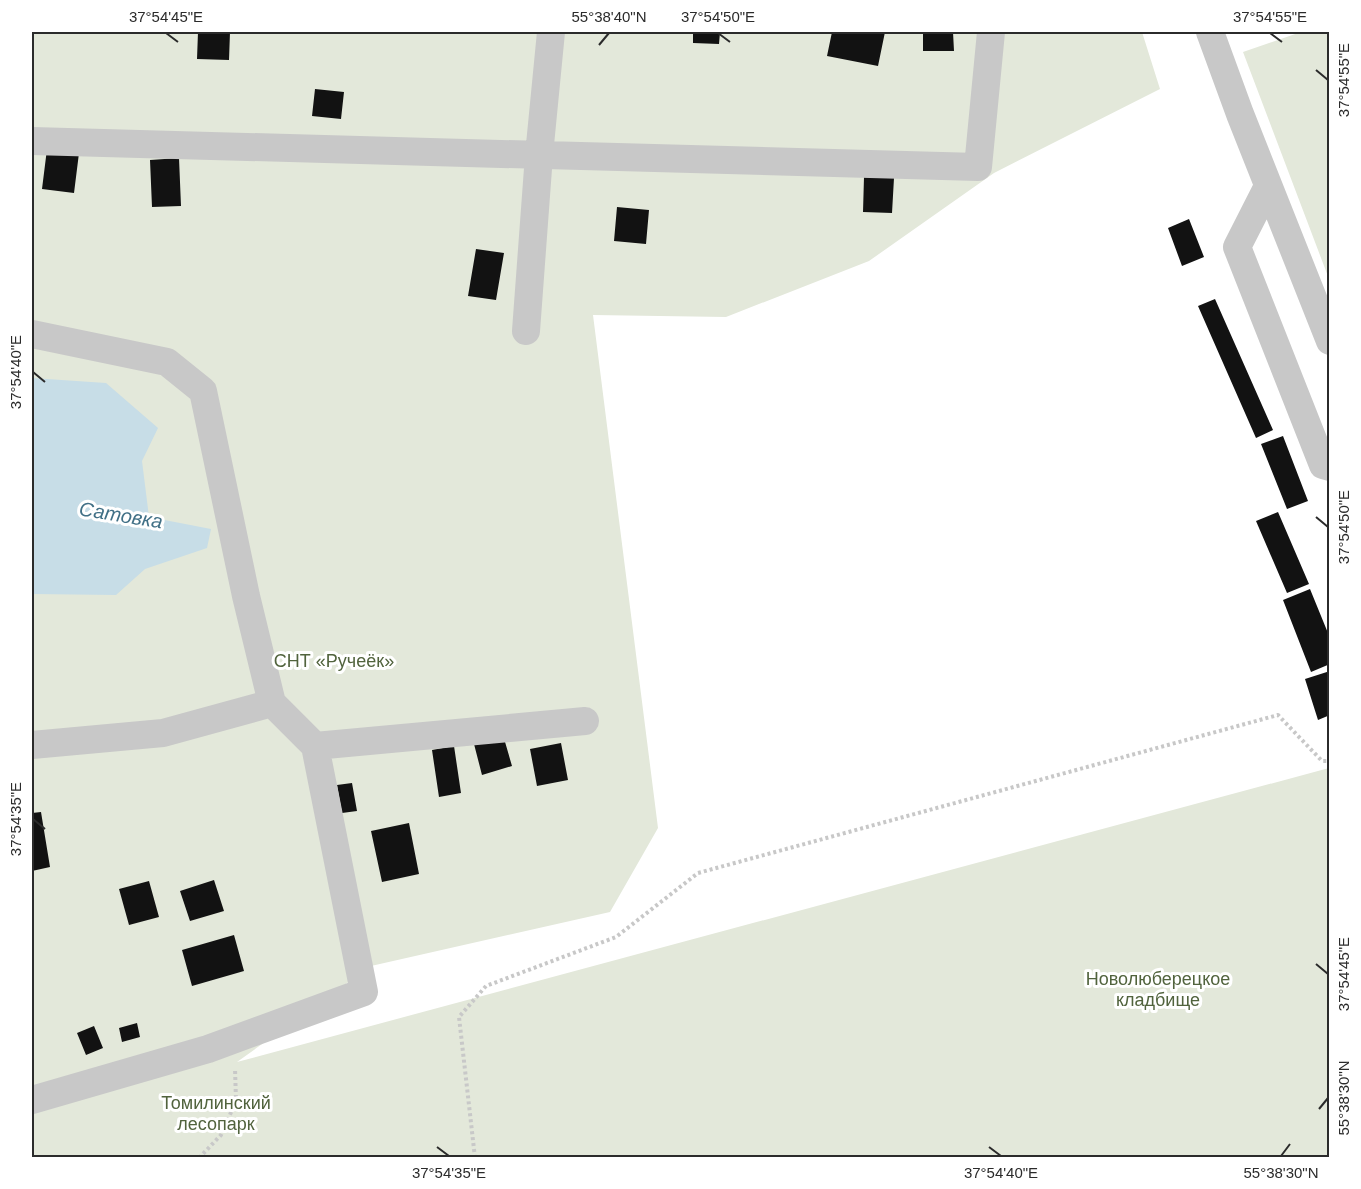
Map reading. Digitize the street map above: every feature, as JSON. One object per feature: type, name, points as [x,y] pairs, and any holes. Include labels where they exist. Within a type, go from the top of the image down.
[{"type":"lane","points":[[526,332],[551,32]]},
{"type":"lane","points":[[32,141],[978,167],[991,32]]},
{"type":"lane","points":[[1210,32],[1329,341]]},
{"type":"lane","points":[[1268,186],[1237,247],[1323,465],[1329,467]]},
{"type":"lane","points":[[32,334],[167,362],[203,391],[246,596],[272,704],[315,746],[364,992],[208,1049],[32,1100]]},
{"type":"lane","points":[[32,745],[163,734],[272,704]]},
{"type":"lane","points":[[315,746],[585,721]]},
{"type":"path","points":[[475,1158],[459,1017],[486,986],[616,937],[698,873],[1278,715],[1322,761],[1329,760]]},
{"type":"path","points":[[199,1158],[221,1135],[236,1101],[234,1040]]},
{"type":"green space","name":"СНТ «Ручеёк»","points":[[32,32],[1142,32],[1160,89],[994,173],[869,261],[726,317],[593,315],[658,828],[610,912],[371,966],[237,1062],[1329,768],[1329,1157],[32,1157]]},
{"type":"green space","points":[[1301,32],[1329,32],[1329,279],[1243,52]]},
{"type":"water","name":"Сатовка","points":[[32,378],[106,383],[158,428],[142,461],[149,517],[211,529],[207,548],[145,569],[116,595],[32,594]]},
{"type":"building","points":[[198,32],[230,32],[229,60],[197,59]]},
{"type":"building","points":[[693,32],[720,32],[719,44],[693,43]]},
{"type":"building","points":[[832,32],[885,32],[878,66],[827,56]]},
{"type":"building","points":[[923,32],[953,32],[954,51],[923,51]]},
{"type":"building","points":[[315,89],[344,92],[341,119],[312,116]]},
{"type":"building","points":[[48,141],[80,145],[74,193],[42,189]]},
{"type":"building","points":[[179,158],[181,206],[152,207],[150,160]]},
{"type":"building","points":[[864,177],[894,178],[892,213],[863,212]]},
{"type":"building","points":[[617,207],[649,210],[646,244],[614,241]]},
{"type":"building","points":[[1189,219],[1204,257],[1182,266],[1168,228]]},
{"type":"building","points":[[476,249],[504,253],[496,300],[468,296]]},
{"type":"building","points":[[1215,299],[1273,430],[1256,438],[1198,306]]},
{"type":"building","points":[[1283,436],[1308,501],[1287,509],[1261,444]]},
{"type":"building","points":[[1278,512],[1309,584],[1287,593],[1256,521]]},
{"type":"building","points":[[1310,589],[1330,638],[1330,664],[1311,672],[1283,600]]},
{"type":"building","points":[[1330,671],[1330,715],[1318,720],[1305,679]]},
{"type":"building","points":[[503,735],[512,766],[482,775],[474,744]]},
{"type":"building","points":[[561,743],[568,780],[537,786],[530,749]]},
{"type":"building","points":[[454,746],[461,793],[439,797],[432,750]]},
{"type":"building","points":[[352,783],[357,811],[342,813],[337,785]]},
{"type":"building","points":[[41,812],[50,867],[32,871],[32,813]]},
{"type":"building","points":[[409,823],[419,874],[382,882],[371,831]]},
{"type":"building","points":[[214,880],[224,911],[190,921],[180,891]]},
{"type":"building","points":[[149,881],[159,917],[129,925],[119,889]]},
{"type":"building","points":[[234,935],[244,971],[192,986],[182,950]]},
{"type":"building","points":[[137,1023],[140,1037],[122,1042],[119,1028]]},
{"type":"building","points":[[94,1026],[103,1048],[86,1055],[77,1033]]},
{"type":"park label","name":"Новолюберецкое кладбище","points":[[1158,989]]},
{"type":"park label","name":"Томилинский лесопарк","points":[[216,1113]]}]
